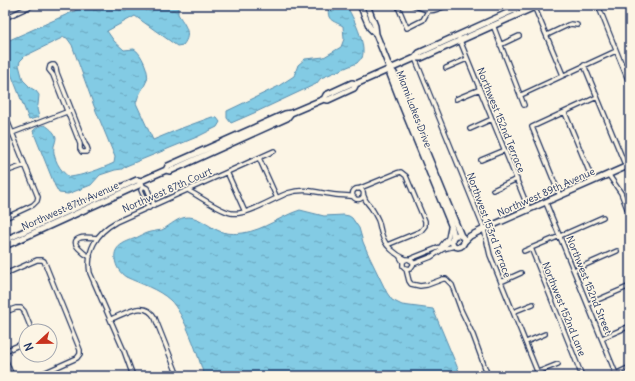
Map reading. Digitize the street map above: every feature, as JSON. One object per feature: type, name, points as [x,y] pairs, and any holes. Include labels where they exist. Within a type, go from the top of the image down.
[{"type":"street","points":[[5,18],[33,5]]},
{"type":"street","points":[[360,5],[370,28],[376,34]]},
{"type":"street","points":[[367,5],[375,26],[376,34],[390,68]]},
{"type":"street","points":[[400,5],[398,10],[407,28],[424,20],[428,11]]},
{"type":"street","points":[[412,5],[428,11],[435,11],[448,5]]},
{"type":"street","name":"Northwest 87th Avenue","points":[[492,23],[525,5]]},
{"type":"street","points":[[598,5],[630,85]]},
{"type":"street","points":[[536,6],[546,35],[563,75]]},
{"type":"street","name":"Northwest 87th Avenue","points":[[5,246],[142,184],[166,170],[168,166],[285,114],[291,113],[324,99],[326,95],[352,84],[356,84],[415,58],[421,58],[492,23],[536,6]]},
{"type":"street","points":[[492,23],[524,105]]},
{"type":"street","points":[[546,35],[568,25],[577,24]]},
{"type":"street","points":[[500,45],[520,36]]},
{"type":"street","name":"Northwest 152nd Terrace","points":[[459,38],[529,210]]},
{"type":"street","points":[[521,95],[616,51]]},
{"type":"street","name":"Northwest 153rd Terrace","points":[[415,58],[484,230],[490,254],[539,374]]},
{"type":"street","points":[[446,68],[467,59]]},
{"type":"street","points":[[52,65],[56,68],[71,110],[85,144],[88,147],[86,152],[82,152],[80,149],[80,144],[67,111],[53,75],[49,70],[50,66],[52,65]]},
{"type":"street","points":[[584,65],[628,166]]},
{"type":"street","name":"Miami Lakes Drive","points":[[390,68],[390,74],[399,98],[450,223],[452,229],[452,239]]},
{"type":"street","name":"Miami Lakes Drive","points":[[390,68],[394,73],[462,239]]},
{"type":"street","points":[[456,100],[480,89]]},
{"type":"street","points":[[560,196],[532,127],[597,97]]},
{"type":"street","points":[[12,133],[71,110]]},
{"type":"street","points":[[565,113],[593,181]]},
{"type":"street","points":[[5,116],[38,198],[34,205],[5,218]]},
{"type":"street","points":[[470,129],[492,119]]},
{"type":"street","points":[[481,160],[505,150]]},
{"type":"street","name":"Northwest 87th Court","points":[[90,258],[97,238],[112,224],[274,151]]},
{"type":"street","points":[[259,158],[277,198]]},
{"type":"street","points":[[5,172],[25,165]]},
{"type":"street","name":"Northwest 89th Avenue","points":[[462,239],[628,166]]},
{"type":"street","points":[[227,172],[245,212]]},
{"type":"street","points":[[347,195],[369,184],[397,173],[401,172],[406,176],[425,221],[425,226],[421,230],[387,245]]},
{"type":"street","points":[[608,174],[621,193],[630,216]]},
{"type":"street","points":[[493,190],[517,179]]},
{"type":"street","name":"Northwest 87th Avenue","points":[[5,240],[137,180],[142,184]]},
{"type":"street","points":[[149,208],[141,190],[142,184],[147,188],[154,205]]},
{"type":"street","points":[[358,200],[362,199],[365,188],[369,184]]},
{"type":"street","points":[[358,189],[361,189],[366,202],[379,221],[383,238],[387,245],[399,256],[413,262],[413,264]]},
{"type":"street","points":[[188,190],[225,212],[232,213],[245,212],[291,192],[302,190],[336,195],[347,195],[366,202]]},
{"type":"street","points":[[354,192],[354,197]]},
{"type":"street","points":[[146,200],[151,198]]},
{"type":"street","name":"Northwest 152nd Street","points":[[546,202],[616,374]]},
{"type":"street","points":[[524,251],[603,217]]},
{"type":"street","points":[[441,246],[450,234],[450,223]]},
{"type":"street","points":[[458,235],[462,239],[460,246],[443,249],[431,257],[413,264],[412,267],[408,269],[403,266],[406,260],[445,245],[458,235]]},
{"type":"street","points":[[97,238],[78,238],[76,244],[77,247],[90,258],[90,269],[92,276],[111,319],[133,376]]},
{"type":"street","points":[[452,239],[452,243],[455,246]]},
{"type":"street","name":"Northwest 152nd Lane","points":[[531,248],[582,376]]},
{"type":"street","points":[[574,270],[617,251]]},
{"type":"street","points":[[5,274],[36,260],[44,261],[80,350],[80,354],[77,358],[36,376]]},
{"type":"street","points":[[408,269],[408,279],[410,283],[420,286],[446,279],[452,285],[488,376]]},
{"type":"street","points":[[501,282],[522,272]]},
{"type":"street","points":[[588,304],[630,286]]},
{"type":"street","points":[[513,312],[533,304]]},
{"type":"street","points":[[5,312],[16,308],[21,308],[24,311],[29,323]]},
{"type":"street","points":[[111,319],[141,308],[148,310],[154,315],[178,376]]},
{"type":"street","points":[[602,338],[630,326]]},
{"type":"street","points":[[526,342],[545,334]]},
{"type":"street","points":[[5,351],[18,345]]},
{"type":"street","points":[[5,359],[12,376]]},
{"type":"street","points":[[539,374],[558,364]]},
{"type":"street","points":[[611,376],[630,367]]},
{"type":"water","points":[[88,5],[182,5],[178,7],[178,14],[185,25],[187,33],[186,41],[183,45],[177,46],[135,16],[107,31],[114,41],[124,50],[134,49],[137,51],[144,63],[148,77],[136,103],[153,140],[212,117],[217,118],[220,122],[217,127],[197,137],[122,169],[100,175],[91,185],[68,194],[59,193],[33,131],[40,126],[45,125],[54,133],[56,137],[54,146],[55,159],[69,177],[86,174],[114,163],[115,157],[94,106],[72,45],[67,38],[64,37],[25,56],[20,61],[19,65],[23,80],[39,95],[37,109],[39,117],[29,120],[5,58],[5,42]]},
{"type":"water","points":[[329,5],[346,5],[361,38],[363,46],[362,58],[357,63],[321,78],[316,84],[231,123],[227,118],[227,111],[277,87],[294,76],[298,65],[305,59],[324,57],[341,47],[344,39],[343,26],[333,21],[329,17]]},
{"type":"water","points":[[300,210],[324,216],[344,215],[352,218],[359,228],[369,256],[392,300],[402,305],[433,309],[461,376],[204,376],[199,358],[186,325],[175,306],[170,300],[160,293],[126,277],[120,272],[116,265],[116,251],[121,245],[146,233],[162,230],[181,218],[189,217],[200,220],[223,232],[240,233],[258,229]]}]
